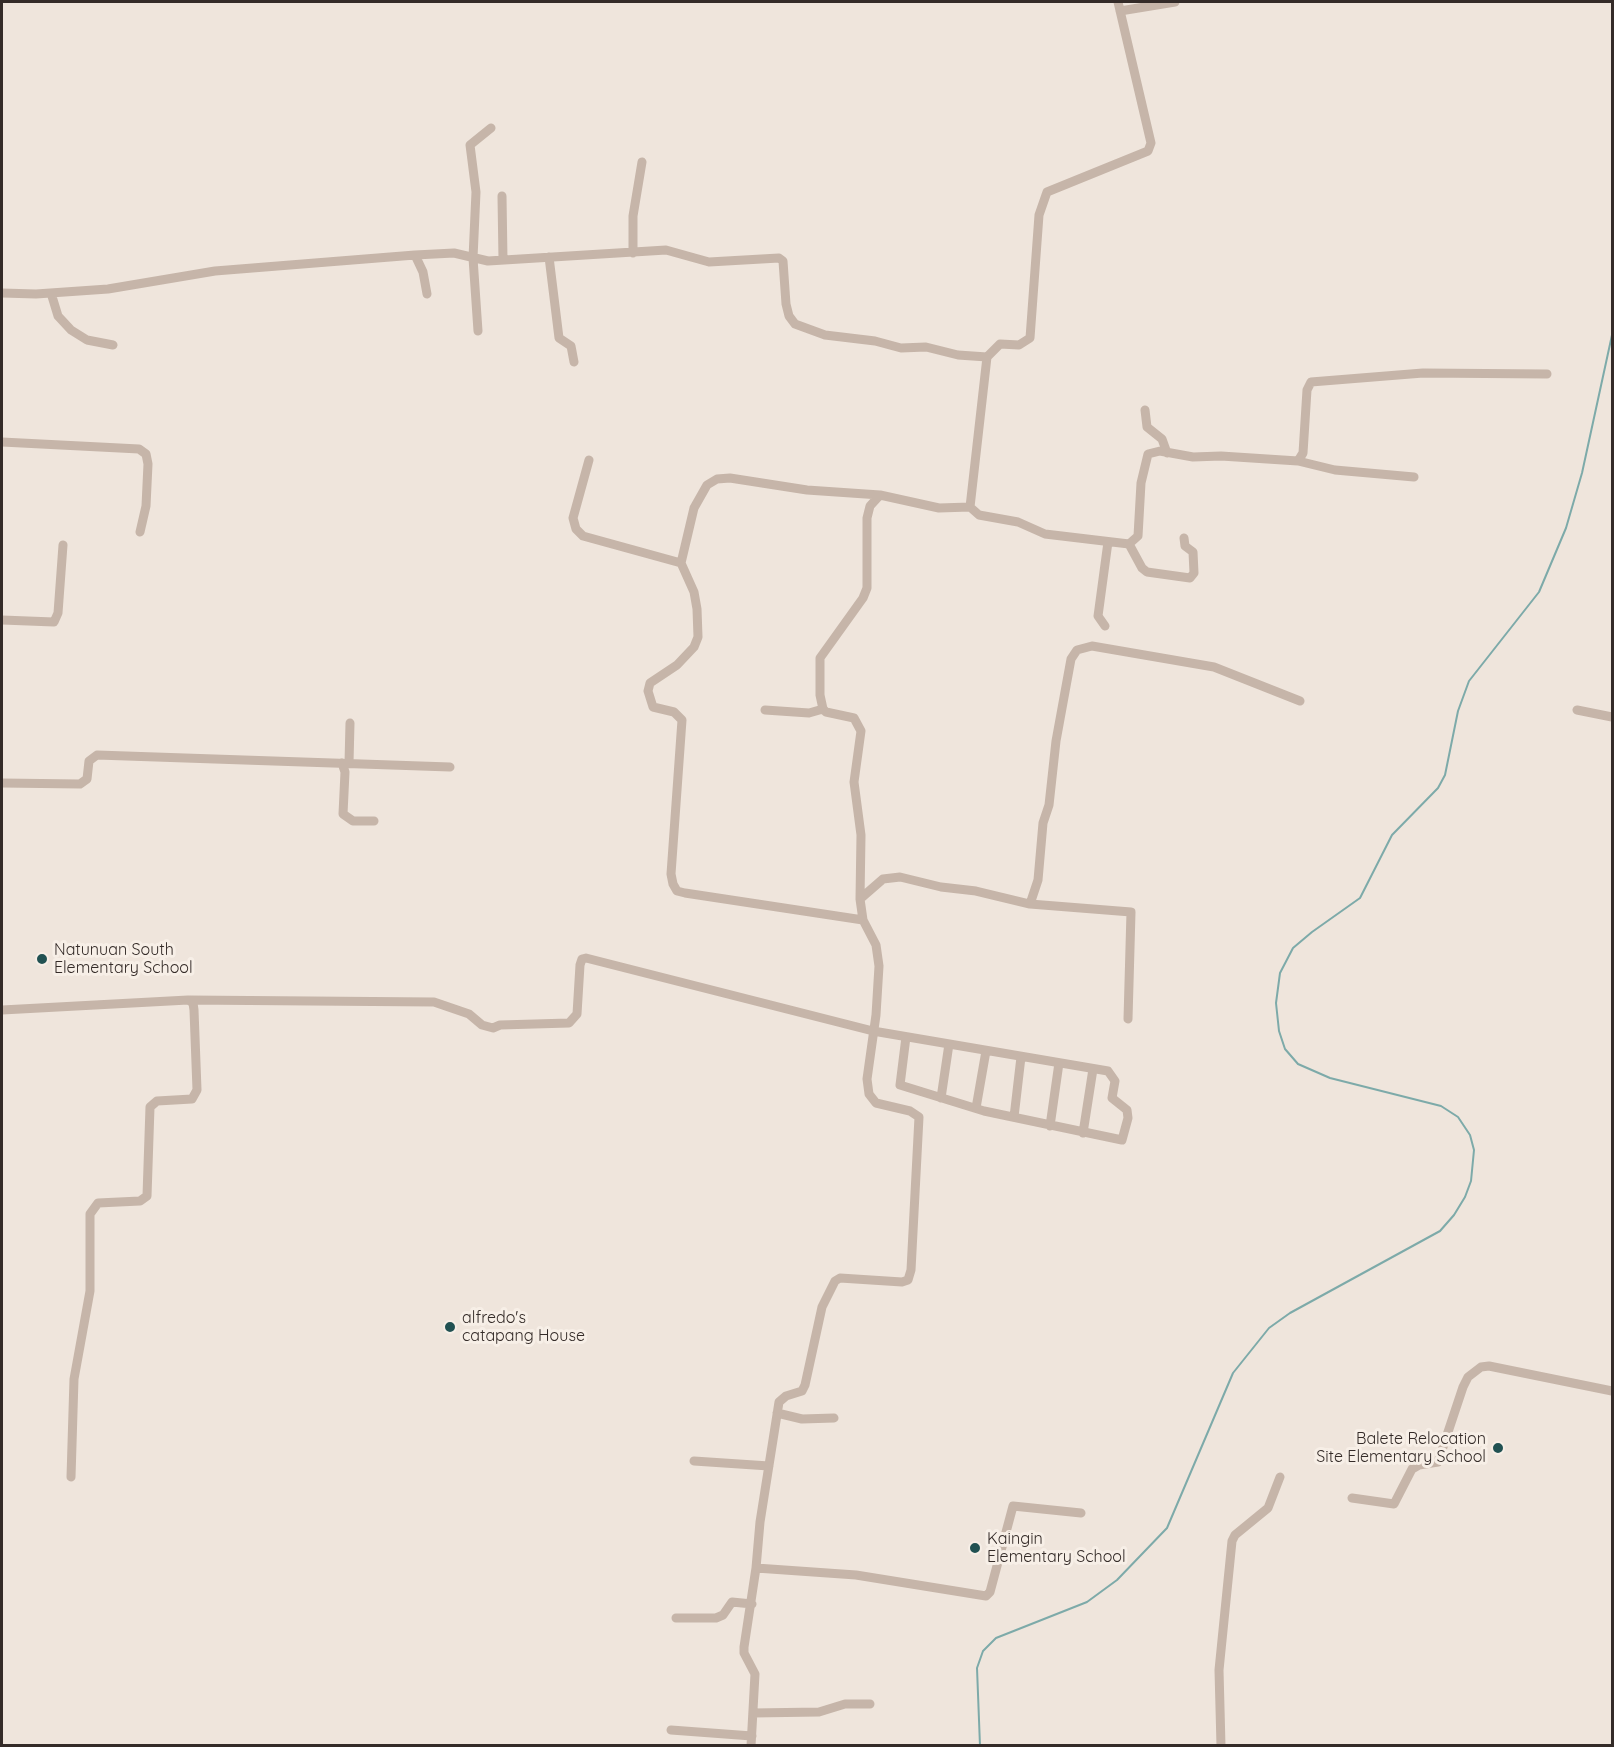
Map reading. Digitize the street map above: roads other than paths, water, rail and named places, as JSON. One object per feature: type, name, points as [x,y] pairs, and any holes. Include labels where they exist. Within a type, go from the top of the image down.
[{"type":"street","points":[[970,507],[987,357],[1000,344],[1019,345],[1030,338],[1039,214],[1047,192],[1148,151],[1150,147],[1151,138],[1119,6],[1175,2]]},
{"type":"street","points":[[478,331],[473,258],[476,192],[470,145],[490,128]]},
{"type":"street","points":[[633,253],[633,216],[642,162]]},
{"type":"street","points":[[502,196],[503,260]]},
{"type":"street","points":[[2,293],[51,293],[140,285],[215,271],[415,255],[454,253],[473,258],[503,260],[666,250],[709,262],[779,258],[783,261],[786,304],[795,324],[825,335],[875,341],[901,348],[926,347],[958,355],[987,357]]},
{"type":"street","points":[[415,255],[423,272],[427,294]]},
{"type":"street","points":[[549,257],[559,338],[572,346],[574,362]]},
{"type":"street","points":[[51,293],[58,316],[71,330],[87,340],[113,345]]},
{"type":"street","points":[[1298,461],[1303,453],[1307,390],[1311,382],[1423,373],[1547,374]]},
{"type":"street","points":[[1145,410],[1147,427],[1162,439],[1167,453]]},
{"type":"street","points":[[2,442],[139,449],[146,454],[148,464],[146,506],[140,532]]},
{"type":"street","points":[[863,920],[685,893],[677,891],[673,884],[671,874],[682,720],[674,712],[653,707],[648,691],[650,683],[677,665],[694,646],[698,637],[698,609],[681,563],[694,508],[707,485],[717,479],[730,478],[807,490],[880,495],[939,508],[970,507],[979,515],[1017,522],[1045,534],[1129,544],[1138,536],[1144,461],[1148,454],[1167,453],[1193,457],[1221,456],[1298,461],[1335,470],[1414,477]]},
{"type":"street","points":[[589,460],[573,518],[576,529],[583,536],[681,563]]},
{"type":"street","points":[[671,1730],[751,1741],[754,1670],[744,1653],[777,1413],[782,1399],[798,1393],[805,1385],[822,1307],[835,1281],[840,1278],[902,1282],[910,1276],[919,1117],[910,1111],[876,1103],[869,1094],[867,1079],[878,956],[863,920],[860,899],[861,835],[854,782],[861,731],[854,718],[832,715],[823,709],[820,695],[820,658],[863,598],[867,588],[867,518],[870,507],[880,495]]},
{"type":"street","points":[[1129,544],[1142,568],[1147,572],[1190,578],[1194,573],[1193,552],[1185,546],[1184,538]]},
{"type":"street","points":[[1105,626],[1098,616],[1108,542]]},
{"type":"street","points":[[2,620],[54,622],[58,613],[63,545]]},
{"type":"street","points":[[1030,904],[1038,880],[1042,824],[1049,806],[1056,741],[1071,659],[1077,650],[1085,646],[1092,646],[1214,668],[1300,701]]},
{"type":"street","points":[[765,710],[809,713],[823,709]]},
{"type":"street","points":[[1577,710],[1612,717]]},
{"type":"street","points":[[350,723],[345,763],[343,814],[353,821],[374,821]]},
{"type":"street","points":[[2,783],[80,784],[87,779],[89,761],[97,755],[450,767]]},
{"type":"street","points":[[860,899],[883,879],[900,877],[941,888],[976,891],[1030,904],[1131,912],[1128,1019]]},
{"type":"street","points":[[2,1010],[188,1000],[434,1002],[469,1014],[482,1025],[493,1028],[500,1025],[569,1023],[578,1014],[580,965],[582,959],[586,958],[873,1031],[906,1036],[986,1050],[1059,1064],[1108,1071],[1115,1081],[1112,1098],[1124,1106],[1128,1118],[1122,1140],[976,1108],[900,1085],[906,1036]]},
{"type":"street","points":[[71,1477],[74,1379],[90,1291],[90,1214],[98,1203],[145,1200],[150,1107],[157,1101],[192,1099],[195,1095],[194,1010],[193,1004],[188,1000]]},
{"type":"street","points":[[941,1098],[950,1044]]},
{"type":"street","points":[[976,1108],[986,1050]]},
{"type":"street","points":[[1014,1117],[1021,1057]]},
{"type":"street","points":[[1050,1126],[1059,1064]]},
{"type":"street","points":[[1083,1133],[1093,1069]]},
{"type":"street","points":[[1352,1498],[1395,1504],[1415,1466],[1438,1462],[1463,1387],[1468,1377],[1481,1367],[1489,1366],[1612,1391]]},
{"type":"street","points":[[777,1413],[802,1419],[834,1418]]},
{"type":"street","points":[[694,1461],[768,1466]]},
{"type":"street","points":[[1221,1746],[1219,1659],[1232,1541],[1235,1535],[1268,1508],[1280,1477]]},
{"type":"street","points":[[756,1568],[856,1575],[986,1596],[990,1592],[1013,1506],[1081,1513]]},
{"type":"street","points":[[676,1618],[716,1618],[723,1615],[732,1602],[752,1604]]},
{"type":"street","points":[[753,1713],[819,1712],[845,1704],[870,1704]]},
{"type":"waterway","points":[[980,1746],[977,1668],[983,1651],[996,1638],[1087,1602],[1117,1580],[1167,1528],[1233,1373],[1269,1328],[1290,1313],[1440,1231],[1454,1215],[1465,1197],[1471,1181],[1474,1150],[1470,1135],[1458,1117],[1441,1106],[1330,1078],[1298,1064],[1285,1049],[1279,1031],[1276,1003],[1280,973],[1293,948],[1360,898],[1392,835],[1438,788],[1445,775],[1458,711],[1469,681],[1539,592],[1566,528],[1582,473],[1612,335]]},
{"type":"place","name":"Natunuan South Elementary School","points":[[42,959]]},
{"type":"place","name":"alfredo's catapang House","points":[[450,1327]]},
{"type":"place","name":"Balete Relocation Site Elementary School","points":[[1498,1448]]},
{"type":"place","name":"Kaingin Elementary School","points":[[975,1548]]}]
